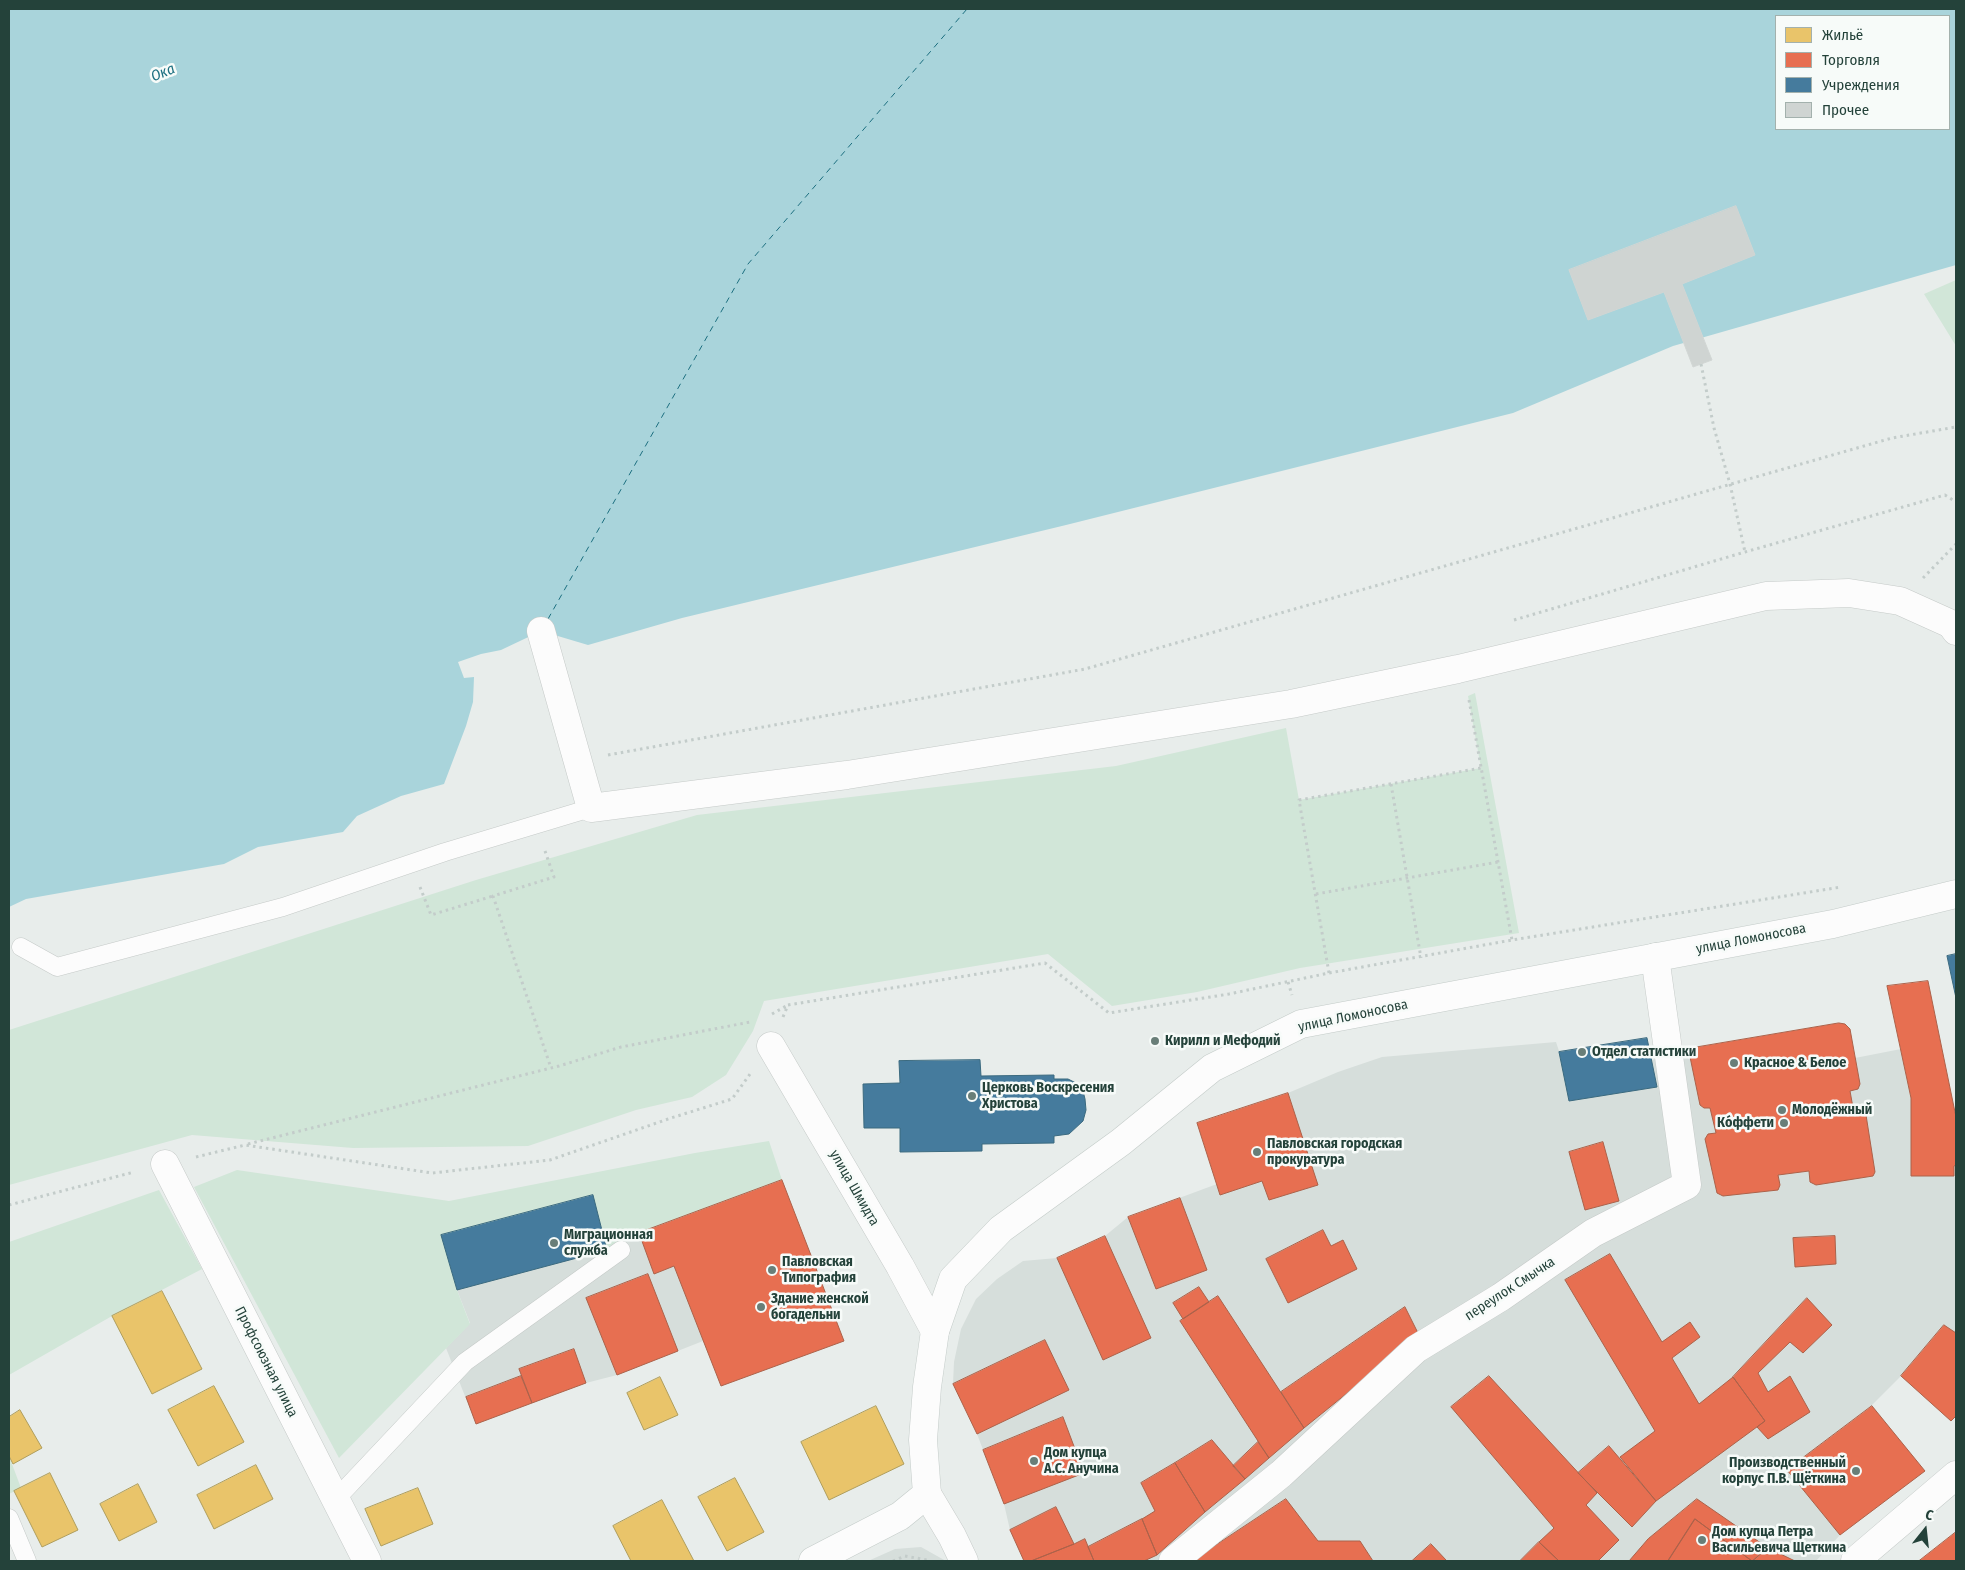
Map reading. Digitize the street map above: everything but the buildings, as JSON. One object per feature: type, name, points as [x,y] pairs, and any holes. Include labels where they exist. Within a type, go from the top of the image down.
[{"type":"street","points":[[541,631],[591,808],[885,769],[1292,704],[1458,669],[1766,596],[1849,593],[1900,601],[1951,624],[1956,631]]},
{"type":"street","name":"улица Ломоносова","points":[[927,1494],[923,1440],[927,1387],[934,1331],[953,1279],[1001,1229],[1121,1142],[1212,1068],[1301,1024],[1833,924],[1956,894]]},
{"type":"street","name":"переулок Смычка","points":[[1173,1561],[1280,1474],[1416,1349],[1501,1296],[1594,1233],[1687,1185],[1655,958]]},
{"type":"street","name":"улица Шмидта","points":[[771,1046],[900,1266],[934,1331]]},
{"type":"street","name":"Профсоюзная улица","points":[[165,1164],[367,1561]]},
{"type":"street","points":[[1855,1561],[1956,1475]]},
{"type":"street","points":[[813,1561],[900,1516],[927,1494],[952,1536],[964,1561]]},
{"type":"lane","points":[[21,947],[58,967],[283,906],[445,852],[591,808]]},
{"type":"lane","points":[[336,1499],[465,1362],[621,1250]]},
{"type":"lane","points":[[9,1518],[27,1561]]},
{"type":"path","points":[[1701,364],[1714,428],[1746,552]]},
{"type":"path","points":[[578,761],[1085,669],[1892,438],[1956,427]]},
{"type":"path","points":[[1513,621],[1746,552],[1945,496],[1956,502]]},
{"type":"path","points":[[1900,601],[1956,544]]},
{"type":"path","points":[[1458,669],[1468,696],[1512,940]]},
{"type":"path","points":[[1329,973],[1299,800],[1481,768]]},
{"type":"path","points":[[1391,784],[1422,958]]},
{"type":"path","points":[[1316,894],[1498,862]]},
{"type":"path","points":[[431,915],[554,877]]},
{"type":"path","points":[[771,1014],[788,1005],[1045,962],[1109,1013],[1229,994],[1329,973],[1422,958],[1512,940],[1845,886]]},
{"type":"path","points":[[493,896],[551,1068]]},
{"type":"path","points":[[245,1144],[432,1173],[550,1160],[670,1118],[732,1099],[771,1046],[788,1005]]},
{"type":"path","points":[[9,1205],[165,1164],[551,1068],[620,1047],[754,1021]]},
{"type":"path","points":[[892,1561],[905,1556],[926,1558],[929,1561]]},
{"type":"shaded area","points":[[1839,1023],[1845,1024],[1850,1029],[1855,1058],[1901,1049],[1911,1098],[1911,1176],[1953,1176],[1954,1166],[1956,1165],[1956,1416],[1951,1421],[1901,1376],[1872,1405],[1925,1471],[1840,1535],[1816,1561],[1024,1561],[1010,1530],[1004,1504],[977,1434],[953,1384],[954,1362],[961,1329],[976,1299],[997,1279],[1023,1261],[1057,1258],[1105,1236],[1128,1217],[1217,1184],[1197,1123],[1288,1093],[1338,1072],[1382,1057],[1556,1042],[1559,1051],[1647,1038],[1652,1060],[1689,1052],[1692,1048]]},
{"type":"shaded area","points":[[782,1180],[844,1341],[721,1386],[703,1341],[617,1375],[586,1383],[476,1424],[446,1348],[470,1323],[457,1290],[441,1235],[593,1195],[608,1250],[639,1233]]},
{"type":"shaded area","points":[[921,1547],[946,1561],[868,1561],[895,1549]]},
{"type":"green space","points":[[1956,280],[1956,346],[1924,294]]},
{"type":"green space","points":[[1475,693],[1519,933],[1300,968],[1197,992],[1112,1006],[1048,954],[764,1001],[753,1031],[726,1075],[692,1097],[636,1110],[528,1146],[353,1148],[192,1135],[9,1185],[9,1030],[476,880],[697,815],[1116,766],[1286,728],[1299,800],[1481,768],[1468,696]]},
{"type":"green space","points":[[769,1141],[782,1180],[639,1233],[607,1250],[592,1195],[442,1235],[457,1290],[470,1324],[339,1458],[194,1187],[237,1170],[449,1201],[695,1153]]},
{"type":"green space","points":[[159,1190],[202,1269],[112,1316],[9,1375],[9,1242]]},
{"type":"green space","points":[[9,1456],[21,1488],[9,1494]]},
{"type":"water","name":"Ока","points":[[9,9],[1956,9],[1956,265],[1673,346],[1513,413],[1066,525],[682,618],[588,645],[541,631],[501,650],[481,654],[458,662],[464,678],[474,677],[473,702],[444,784],[401,796],[357,816],[343,832],[258,847],[224,864],[26,899],[9,907]]},
{"type":"ferry route","points":[[548,619],[748,264],[967,9]]},
{"type":"place","name":"Кирилл и Мефодий","points":[[1155,1041]]},
{"type":"place","name":"Отдел статистики","points":[[1582,1052]]},
{"type":"place","name":"Красное & Белое","points":[[1734,1063]]},
{"type":"place","name":"Церковь Воскресения Христова","points":[[972,1096]]},
{"type":"place","name":"Молодёжный","points":[[1782,1110]]},
{"type":"place","name":"Кóффети","points":[[1784,1123]]},
{"type":"place","name":"Павловская городская прокуратура","points":[[1257,1152]]},
{"type":"place","name":"Миграционная служба","points":[[554,1243]]},
{"type":"place","name":"Павловская Типография","points":[[772,1270]]},
{"type":"place","name":"Здание женской богадельни","points":[[761,1307]]},
{"type":"place","name":"Дом купца А.С. Анучина","points":[[1034,1461]]},
{"type":"place","name":"Производственный корпус П.В. Щёткина","points":[[1856,1471]]},
{"type":"place","name":"Дом купца Петра Васильевича Щеткина","points":[[1702,1540]]}]
